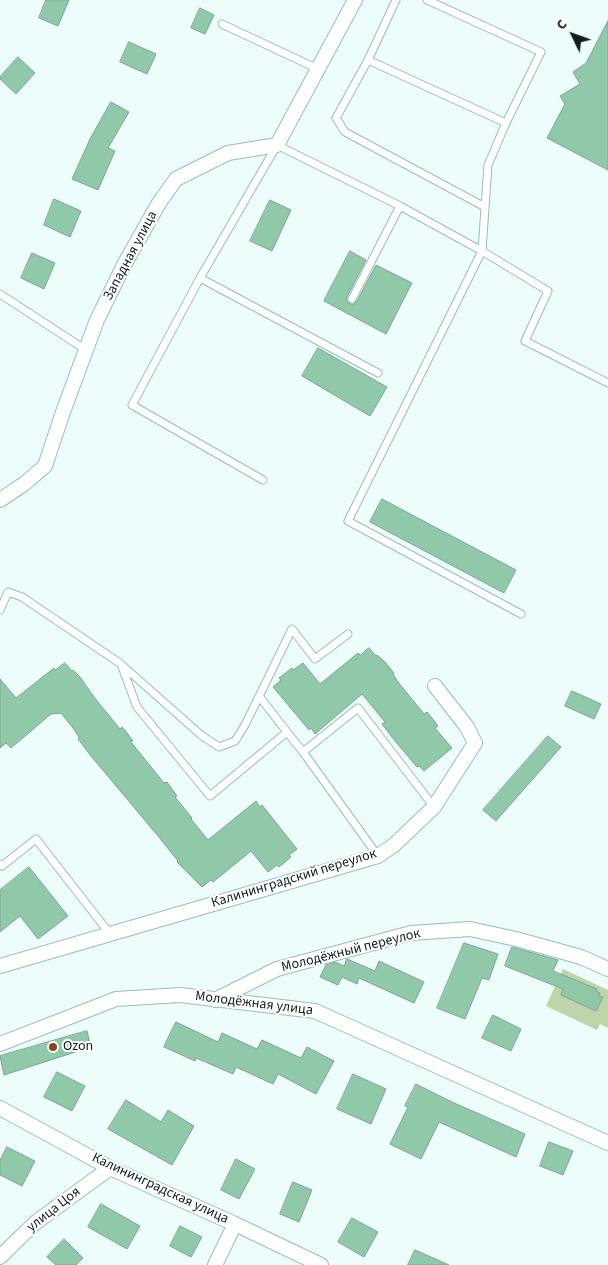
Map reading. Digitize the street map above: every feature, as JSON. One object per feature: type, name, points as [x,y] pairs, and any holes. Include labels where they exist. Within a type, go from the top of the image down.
[{"type":"street","points":[[277,145],[353,3]]},
{"type":"street","name":"Западная улица","points":[[0,500],[24,484],[45,466],[62,412],[97,320],[124,265],[176,179],[228,153],[277,145]]},
{"type":"street","name":"Калининградский переулок","points":[[0,966],[378,856],[394,845],[434,807],[475,743],[467,727],[435,686]]},
{"type":"street","name":"Молодёжный переулок","points":[[215,1000],[277,968],[411,933],[470,929],[582,957],[608,969]]},
{"type":"street","name":"Молодёжная улица","points":[[0,1044],[116,999],[180,995],[315,1011],[608,1143]]},
{"type":"street","name":"Калининградская улица","points":[[0,1108],[110,1168],[321,1265]]},
{"type":"street","name":"улица Цоя","points":[[0,1256],[34,1223],[110,1168]]},
{"type":"street","points":[[215,1265],[235,1224]]},
{"type":"lane","points":[[396,0],[368,60],[336,118],[345,132],[485,207]]},
{"type":"lane","points":[[426,0],[541,52],[506,123],[488,166],[482,251],[348,521],[521,614]]},
{"type":"lane","points":[[222,24],[318,69]]},
{"type":"lane","points":[[368,60],[506,123]]},
{"type":"lane","points":[[263,480],[132,405],[200,278],[277,145],[400,206],[482,251],[548,291],[525,340],[608,384]]},
{"type":"lane","points":[[352,299],[400,206]]},
{"type":"lane","points":[[200,278],[378,373]]},
{"type":"lane","points":[[0,294],[86,350]]},
{"type":"lane","points":[[0,610],[8,592],[22,597],[121,664],[201,735],[220,747],[235,741],[245,725],[292,629],[315,659],[348,634]]},
{"type":"lane","points":[[121,664],[137,707],[210,796],[287,732]]},
{"type":"lane","points":[[259,696],[303,752],[378,856]]},
{"type":"lane","points":[[303,752],[358,708],[434,807]]},
{"type":"lane","points":[[0,864],[2,866],[36,839],[111,934]]},
{"type":"green space","points":[[563,969],[608,990],[608,1028],[600,1024],[597,1030],[546,1006]]},
{"type":"building","points":[[46,0],[69,0],[58,26],[39,18]]},
{"type":"building","points":[[200,8],[214,15],[205,34],[191,28]]},
{"type":"building","points":[[608,21],[608,170],[547,138],[565,104],[560,96],[580,84],[573,72],[586,63]]},
{"type":"building","points":[[129,42],[156,54],[147,74],[120,62]]},
{"type":"building","points":[[18,57],[35,73],[16,94],[0,77]]},
{"type":"building","points":[[111,102],[129,112],[108,148],[115,151],[98,190],[72,179],[90,139]]},
{"type":"building","points":[[54,199],[81,211],[70,237],[44,225]]},
{"type":"building","points":[[270,200],[291,210],[272,251],[250,241]]},
{"type":"building","points":[[350,251],[366,260],[347,297],[347,301],[350,304],[354,304],[357,301],[376,265],[412,283],[386,334],[324,301]]},
{"type":"building","points":[[32,253],[55,263],[44,289],[21,278]]},
{"type":"building","points":[[318,348],[387,387],[370,416],[302,376]]},
{"type":"building","points":[[382,499],[516,570],[504,593],[370,522]]},
{"type":"building","points":[[369,648],[385,662],[394,673],[398,682],[424,714],[427,712],[432,718],[438,726],[435,728],[452,748],[424,771],[419,766],[417,767],[395,741],[382,724],[385,722],[362,694],[315,734],[311,728],[309,730],[273,687],[281,680],[279,678],[292,668],[293,670],[303,663],[320,684],[358,653],[360,655]]},
{"type":"building","points":[[65,663],[80,677],[120,729],[122,727],[128,734],[133,741],[131,742],[164,783],[167,782],[177,796],[175,797],[208,840],[256,801],[260,807],[262,805],[297,849],[289,855],[291,857],[279,867],[277,865],[268,872],[251,851],[213,882],[211,880],[202,887],[177,862],[158,836],[91,756],[61,713],[51,714],[11,748],[6,743],[0,748],[0,679],[16,698],[54,668],[55,670]]},
{"type":"building","points":[[572,691],[601,704],[594,719],[565,706]]},
{"type":"building","points":[[548,736],[561,747],[496,821],[483,810]]},
{"type":"building","points":[[29,867],[68,916],[38,939],[20,916],[0,932],[0,890]]},
{"type":"building","points":[[464,943],[498,954],[489,980],[482,978],[465,1019],[437,1008]]},
{"type":"building","points":[[512,947],[558,960],[553,971],[597,989],[596,991],[600,993],[599,996],[603,997],[596,1011],[561,995],[563,989],[505,966]]},
{"type":"building","points":[[347,959],[375,971],[379,961],[424,982],[414,1003],[359,978],[357,984],[342,977],[338,985],[320,977],[326,965],[335,962],[344,966]]},
{"type":"building","points":[[493,1015],[521,1029],[511,1051],[482,1038]]},
{"type":"building","points":[[176,1022],[218,1042],[222,1033],[257,1049],[262,1040],[301,1058],[307,1047],[334,1061],[316,1094],[278,1074],[273,1084],[236,1067],[233,1074],[196,1058],[195,1061],[164,1047]]},
{"type":"building","points":[[87,1031],[91,1047],[4,1075],[0,1056]]},
{"type":"building","points":[[57,1072],[85,1086],[72,1111],[44,1097]]},
{"type":"building","points":[[353,1074],[386,1089],[371,1124],[337,1109]]},
{"type":"building","points":[[416,1084],[525,1134],[516,1157],[439,1122],[421,1159],[390,1144],[408,1107],[405,1106]]},
{"type":"building","points":[[126,1100],[161,1122],[168,1110],[194,1126],[172,1165],[108,1129]]},
{"type":"building","points":[[549,1142],[573,1151],[563,1175],[540,1166]]},
{"type":"building","points":[[7,1147],[35,1161],[22,1186],[0,1175],[0,1161]]},
{"type":"building","points":[[236,1159],[255,1169],[239,1199],[221,1190]]},
{"type":"building","points":[[293,1182],[312,1190],[299,1222],[280,1214]]},
{"type":"building","points":[[101,1204],[140,1226],[127,1249],[88,1227]]},
{"type":"building","points":[[352,1218],[378,1232],[364,1257],[338,1242]]},
{"type":"building","points":[[180,1226],[202,1237],[191,1257],[170,1246]]},
{"type":"building","points":[[64,1239],[83,1258],[76,1265],[56,1265],[47,1257]]},
{"type":"building","points":[[415,1250],[449,1265],[408,1265]]},
{"type":"place","name":"Ozon","points":[[53,1047]]}]
